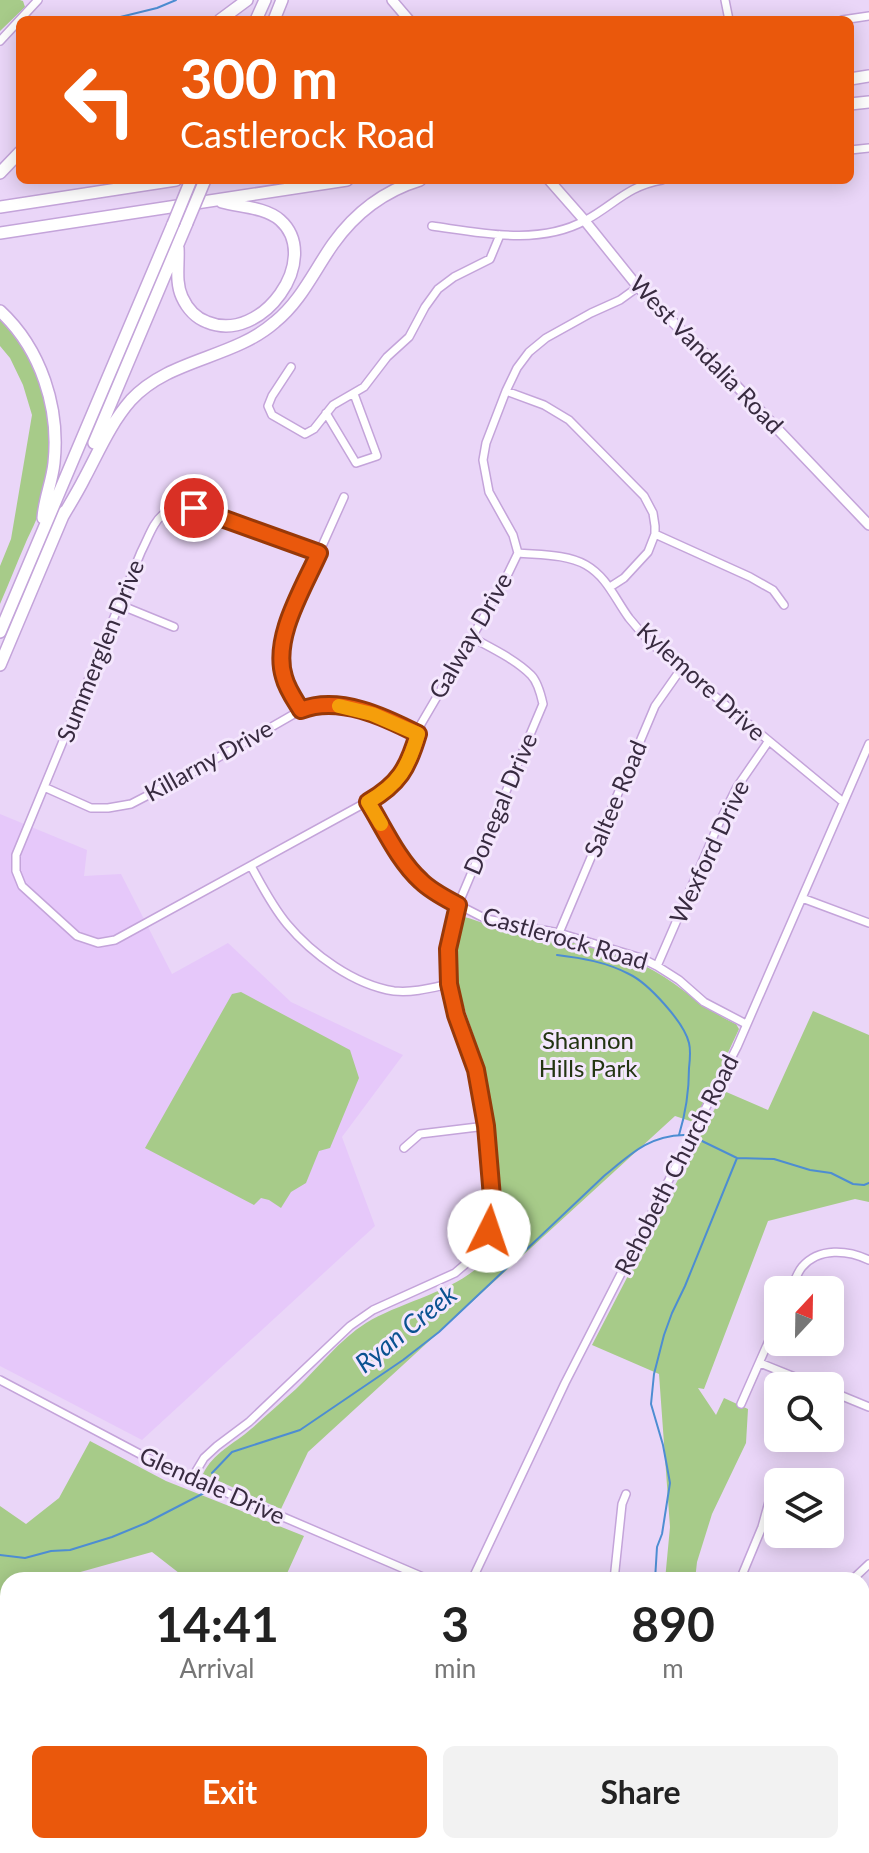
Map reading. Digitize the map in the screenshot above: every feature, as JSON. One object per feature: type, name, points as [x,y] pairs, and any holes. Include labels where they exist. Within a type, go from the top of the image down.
[{"type":"highway","points":[[225,16],[247,0]]},
{"type":"highway","points":[[0,173],[16,156]]},
{"type":"highway","points":[[0,207],[134,184]]},
{"type":"highway","points":[[0,632],[189,184]]},
{"type":"highway","points":[[0,665],[203,184]]},
{"type":"highway","points":[[0,233],[321,184]]},
{"type":"highway","points":[[63,516],[108,431],[132,399],[168,372],[245,342],[274,324],[296,301],[333,244],[362,211],[376,200],[408,184]]},
{"type":"highway","points":[[178,245],[180,294],[188,309],[202,320],[219,327],[244,324],[258,317],[284,289],[295,261],[292,240],[280,221],[256,209],[213,201]]},
{"type":"highway","points":[[0,311],[16,328],[34,357],[51,403],[55,451],[43,530]]},
{"type":"main road","points":[[392,0],[406,16]]},
{"type":"main road","name":"West Vandalia Road","points":[[553,184],[638,287],[869,525]]},
{"type":"street","points":[[0,41],[16,23]]},
{"type":"street","points":[[432,226],[500,235],[528,236],[558,231],[585,221],[633,188],[648,184]]},
{"type":"street","points":[[291,367],[268,406],[272,415],[305,434],[314,429],[333,405],[364,387],[387,357],[409,337],[438,289],[490,259],[500,235]]},
{"type":"street","name":"Galway Drive","points":[[16,855],[15,864],[22,886],[77,936],[98,943],[115,940],[385,792],[410,761],[421,724],[518,553],[513,535],[489,492],[483,460],[486,443],[517,368],[529,352],[546,338],[620,300],[638,287]]},
{"type":"street","points":[[506,391],[544,405],[569,420],[644,496],[653,513],[655,534],[642,561],[610,587]]},
{"type":"street","points":[[326,413],[356,463],[377,456],[354,394]]},
{"type":"street","points":[[301,710],[285,681],[280,653],[284,631],[344,497]]},
{"type":"street","name":"Summerglen Drive","points":[[16,855],[141,552],[165,512],[178,507],[194,508],[319,553]]},
{"type":"street","points":[[655,534],[750,577],[773,590],[784,605]]},
{"type":"street","name":"Kylemore Drive","points":[[518,553],[566,558],[584,564],[600,575],[628,617],[654,646],[843,802]]},
{"type":"street","points":[[120,605],[174,627]]},
{"type":"street","name":"Donegal Drive","points":[[192,1478],[204,1458],[249,1422],[350,1326],[373,1310],[455,1273],[469,1261],[489,1231],[493,1209],[486,1126],[476,1070],[456,1015],[449,984],[448,949],[458,905],[543,704],[533,676],[471,637]]},
{"type":"street","name":"Saltee Road","points":[[559,933],[655,706],[681,669]]},
{"type":"street","name":"Killarny Drive","points":[[44,787],[91,808],[131,804],[314,705],[335,705],[372,714],[418,734]]},
{"type":"street","name":"Wexford Drive","points":[[657,966],[720,821],[737,787],[768,742]]},
{"type":"street","name":"Rehobeth Church Road","points":[[476,1572],[565,1383],[737,1047],[869,744]]},
{"type":"street","name":"Castlerock Road","points":[[368,802],[400,855],[420,881],[441,896],[486,919],[559,933],[641,958],[679,980],[704,1002],[746,1024]]},
{"type":"street","points":[[251,866],[287,924],[311,948],[346,973],[377,987],[396,991],[416,991],[449,984]]},
{"type":"street","points":[[802,898],[869,923]]},
{"type":"street","points":[[404,1148],[420,1134],[486,1126]]},
{"type":"street","points":[[797,1276],[811,1259],[827,1253],[854,1254],[869,1260]]},
{"type":"street","points":[[741,1404],[764,1353]]},
{"type":"street","points":[[760,1363],[782,1372]]},
{"type":"street","name":"Glendale Drive","points":[[0,1380],[127,1448],[411,1572]]},
{"type":"street","points":[[844,1397],[869,1407]]},
{"type":"street","points":[[615,1572],[622,1504],[626,1494]]},
{"type":"street","points":[[743,1572],[764,1520]]},
{"type":"shaded area","points":[[0,814],[87,850],[84,876],[121,874],[172,974],[228,943],[291,1002],[403,1055],[342,1137],[375,1226],[142,1440],[0,1366]]},
{"type":"green space","points":[[0,0],[20,0],[25,7],[0,31]]},
{"type":"green space","points":[[0,320],[31,362],[40,384],[49,432],[49,457],[39,512],[0,604],[0,566],[11,539],[32,415],[23,385],[10,358],[0,346]]},
{"type":"green space","name":"Shannon Hills Park","points":[[464,917],[500,929],[575,943],[627,958],[667,979],[739,1029],[693,1122],[675,1116],[308,1452],[281,1509],[203,1474],[218,1454],[296,1389],[356,1330],[383,1314],[461,1280],[491,1254],[500,1236],[502,1201],[486,1082],[460,991],[455,957],[459,924]]},
{"type":"green space","points":[[241,992],[350,1050],[359,1078],[330,1148],[319,1151],[306,1183],[291,1192],[281,1208],[261,1198],[254,1205],[145,1148],[232,994]]},
{"type":"green space","points":[[813,1011],[869,1035],[869,1202],[855,1199],[768,1221],[704,1389],[698,1388],[716,1415],[724,1398],[748,1409],[746,1443],[712,1514],[696,1572],[666,1572],[670,1527],[659,1374],[592,1345],[724,1091],[768,1110]]},
{"type":"green space","points":[[90,1441],[166,1481],[304,1536],[288,1572],[178,1572],[152,1552],[80,1572],[0,1572],[0,1506],[26,1524],[59,1498]]},
{"type":"waterway","points":[[124,16],[176,0]]},
{"type":"waterway","points":[[557,955],[594,961],[629,974],[655,994],[673,1014],[686,1034],[690,1055],[687,1102],[679,1135]]},
{"type":"waterway","name":"Ryan Creek","points":[[212,1473],[232,1452],[300,1430],[403,1360],[439,1332],[623,1160],[650,1143],[684,1135]]},
{"type":"waterway","name":"Ryan Creek","points":[[702,1141],[737,1158],[774,1159],[831,1173],[853,1184],[869,1183]]},
{"type":"waterway","points":[[655,1572],[657,1547],[670,1483],[651,1404],[654,1374],[672,1313],[737,1158]]},
{"type":"waterway","name":"Ryan Creek","points":[[0,1555],[25,1558],[70,1550],[146,1523],[204,1493]]},
{"type":"slow traffic","points":[[339,706],[372,714],[418,734],[404,770],[385,792],[368,802],[381,824]]},
{"type":"route","points":[[194,508],[319,553],[284,631],[280,653],[285,681],[301,710],[314,705],[335,705],[372,714],[418,734],[404,770],[385,792],[368,802],[400,855],[420,881],[458,905],[448,949],[449,984],[456,1015],[476,1070],[486,1126],[493,1209],[489,1231]]}]
